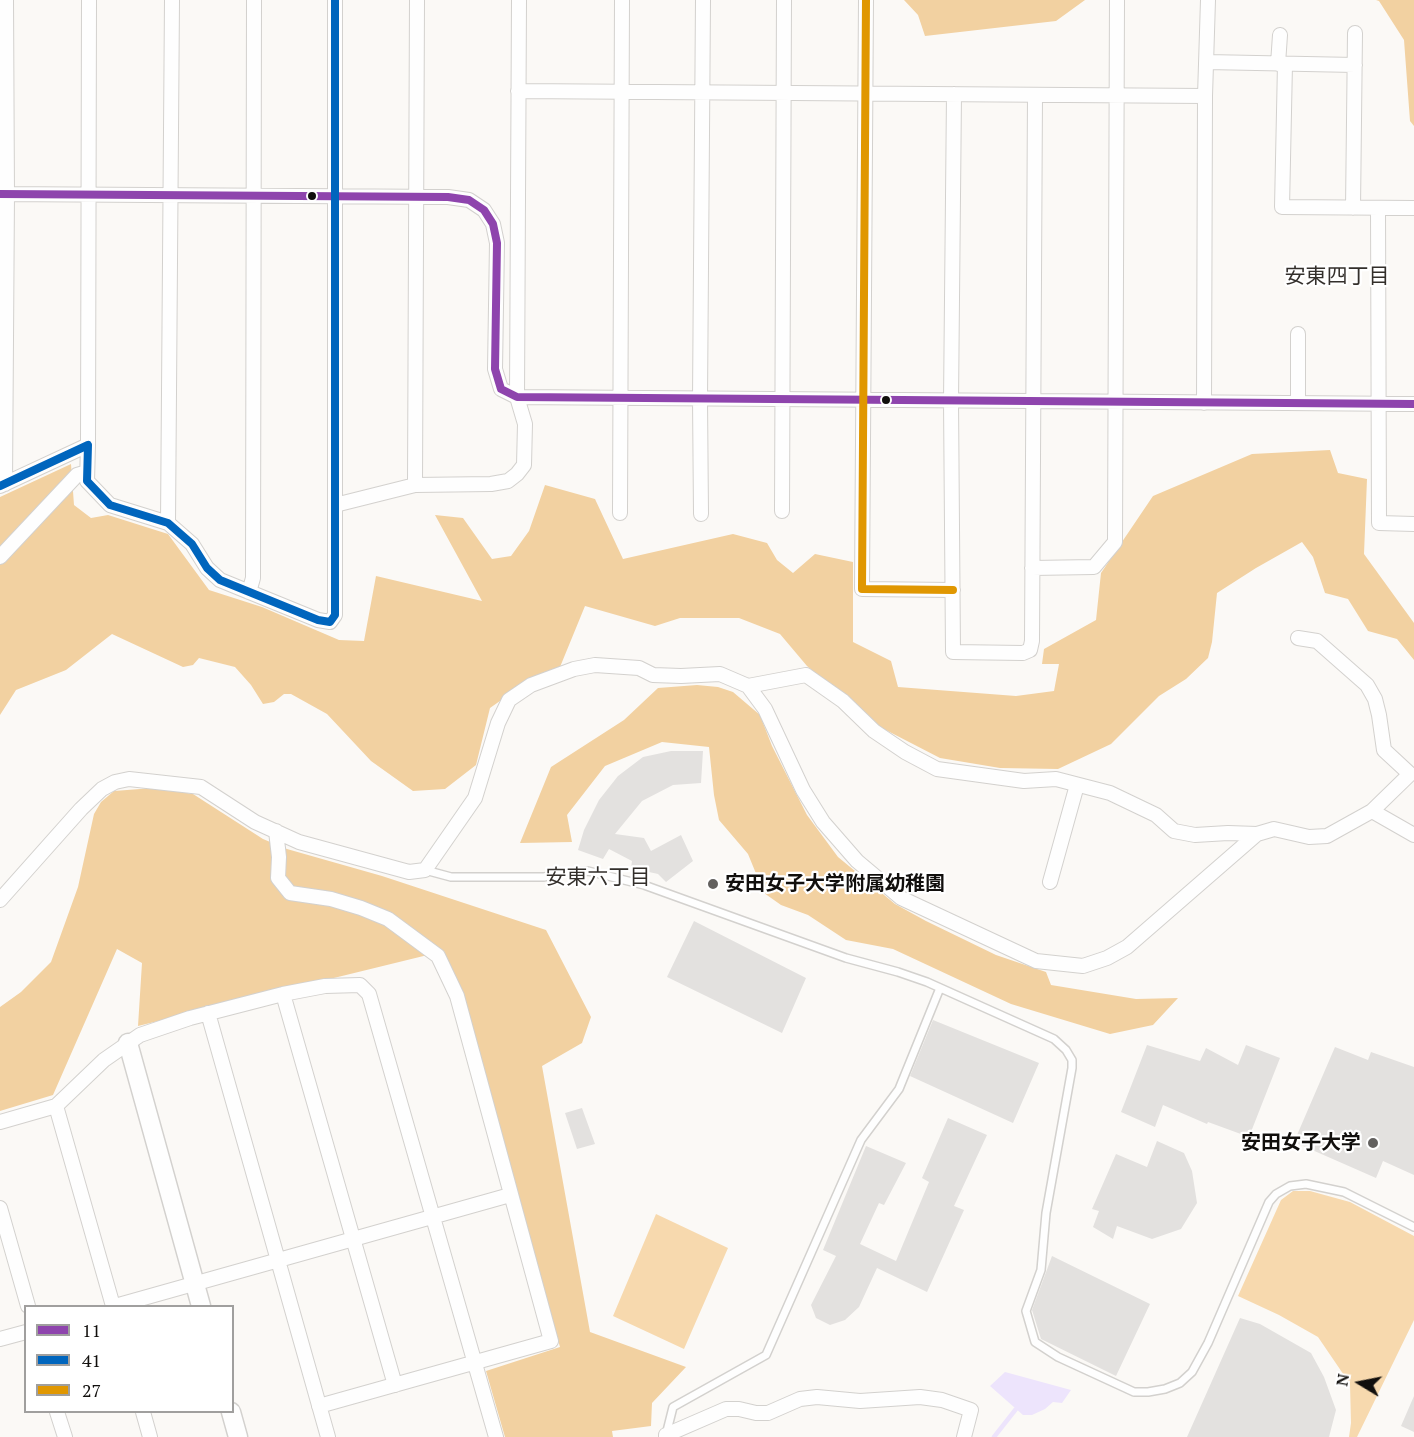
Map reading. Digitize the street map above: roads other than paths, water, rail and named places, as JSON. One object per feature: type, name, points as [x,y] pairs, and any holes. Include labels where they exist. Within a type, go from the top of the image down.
[{"type":"street","points":[[6,0],[2,485],[88,445]]},
{"type":"street","points":[[89,0],[90,195],[87,481],[110,505],[168,524],[192,544],[207,568],[220,580],[318,620],[330,622],[335,615],[335,0]]},
{"type":"street","points":[[168,524],[172,0]]},
{"type":"street","points":[[249,592],[253,578],[254,0]]},
{"type":"street","points":[[416,485],[417,0]]},
{"type":"street","points":[[335,505],[416,485],[491,484],[508,481],[524,465],[525,424],[517,397],[519,0]]},
{"type":"street","points":[[620,513],[622,0]]},
{"type":"street","points":[[701,514],[703,0]]},
{"type":"street","points":[[782,511],[784,0]]},
{"type":"street","points":[[866,0],[862,588],[953,590]]},
{"type":"street","points":[[1032,568],[1094,567],[1115,542],[1117,0]]},
{"type":"street","points":[[1204,403],[1208,0]]},
{"type":"street","points":[[1353,208],[1355,33]]},
{"type":"street","points":[[1280,35],[1282,207],[1414,208]]},
{"type":"street","points":[[1207,62],[1355,65]]},
{"type":"street","points":[[518,90],[1206,96]]},
{"type":"street","points":[[954,94],[951,401],[953,652],[1023,653],[1030,650],[1032,641],[1035,95]]},
{"type":"street","points":[[4,194],[448,197],[469,200],[484,210],[493,224],[497,243],[495,369],[501,389],[517,397],[1414,404]]},
{"type":"street","points":[[1378,208],[1379,523],[1414,524]]},
{"type":"street","points":[[1298,334],[1298,403]]},
{"type":"street","points":[[0,556],[78,475],[87,472]]},
{"type":"street","points":[[748,686],[806,675],[843,701],[874,730],[904,752],[937,768],[1024,781],[1056,778],[1110,793],[1156,815],[1174,831],[1195,835],[1257,834],[1274,829],[1309,837],[1327,836],[1372,811],[1410,774],[1384,750],[1375,699],[1367,686],[1317,641],[1298,638]]},
{"type":"street","points":[[0,900],[81,809],[102,789],[129,778],[201,787],[255,822],[299,842],[409,872],[425,870],[475,798],[498,723],[509,700],[519,691],[531,685],[574,669],[595,665],[639,668],[653,675],[720,674],[748,686],[765,709],[780,744],[813,806],[823,822],[857,861],[901,898],[1036,961],[1083,966],[1107,958],[1127,947],[1257,834]]},
{"type":"street","points":[[1050,882],[1077,785]]},
{"type":"street","points":[[1372,811],[1414,835]]},
{"type":"street","points":[[276,831],[279,857],[278,878],[290,893],[331,899],[388,919],[438,956],[457,996],[551,1341],[319,1406]]},
{"type":"street","points":[[0,1122],[56,1106],[104,1060],[140,1035],[208,1013],[283,994],[325,986],[360,985],[369,994],[496,1437]]},
{"type":"street","points":[[283,994],[395,1385]]},
{"type":"street","points":[[208,1013],[328,1437]]},
{"type":"street","points":[[128,1043],[201,1305]]},
{"type":"street","points":[[56,1106],[114,1305]]},
{"type":"street","points":[[118,1305],[510,1195]]},
{"type":"street","points":[[0,1208],[28,1305]]},
{"type":"street","points":[[0,1339],[24,1333]]},
{"type":"street","points":[[666,1436],[726,1409],[768,1413],[801,1399],[817,1396],[860,1401],[920,1397],[942,1400],[971,1410],[964,1437]]},
{"type":"street","points":[[57,1413],[64,1437]]},
{"type":"street","points":[[143,1413],[150,1437]]},
{"type":"street","points":[[231,1413],[238,1437]]},
{"type":"lane","points":[[425,870],[451,876],[544,877],[565,872],[588,871],[644,885],[835,954],[898,972],[940,988],[1054,1040],[1066,1050],[1072,1060],[1072,1068],[1046,1213],[1041,1269],[1026,1311],[1035,1342],[1058,1357],[1134,1392],[1165,1389],[1180,1383],[1192,1372],[1208,1343],[1269,1202],[1276,1194],[1290,1186],[1306,1184],[1344,1192],[1414,1227]]},
{"type":"lane","points":[[666,1436],[673,1407],[766,1355],[861,1140],[899,1089],[940,988]]},
{"type":"waterway","points":[[994,1437],[1016,1409]]},
{"type":"place","name":"安田女子大学附属幼稚園","points":[[713,884]]},
{"type":"place","name":"安田女子大学","points":[[1373,1143]]},
{"type":"district","name":"安東四丁目","points":[[1337,277]]},
{"type":"district","name":"安東六丁目","points":[[598,878]]}]
